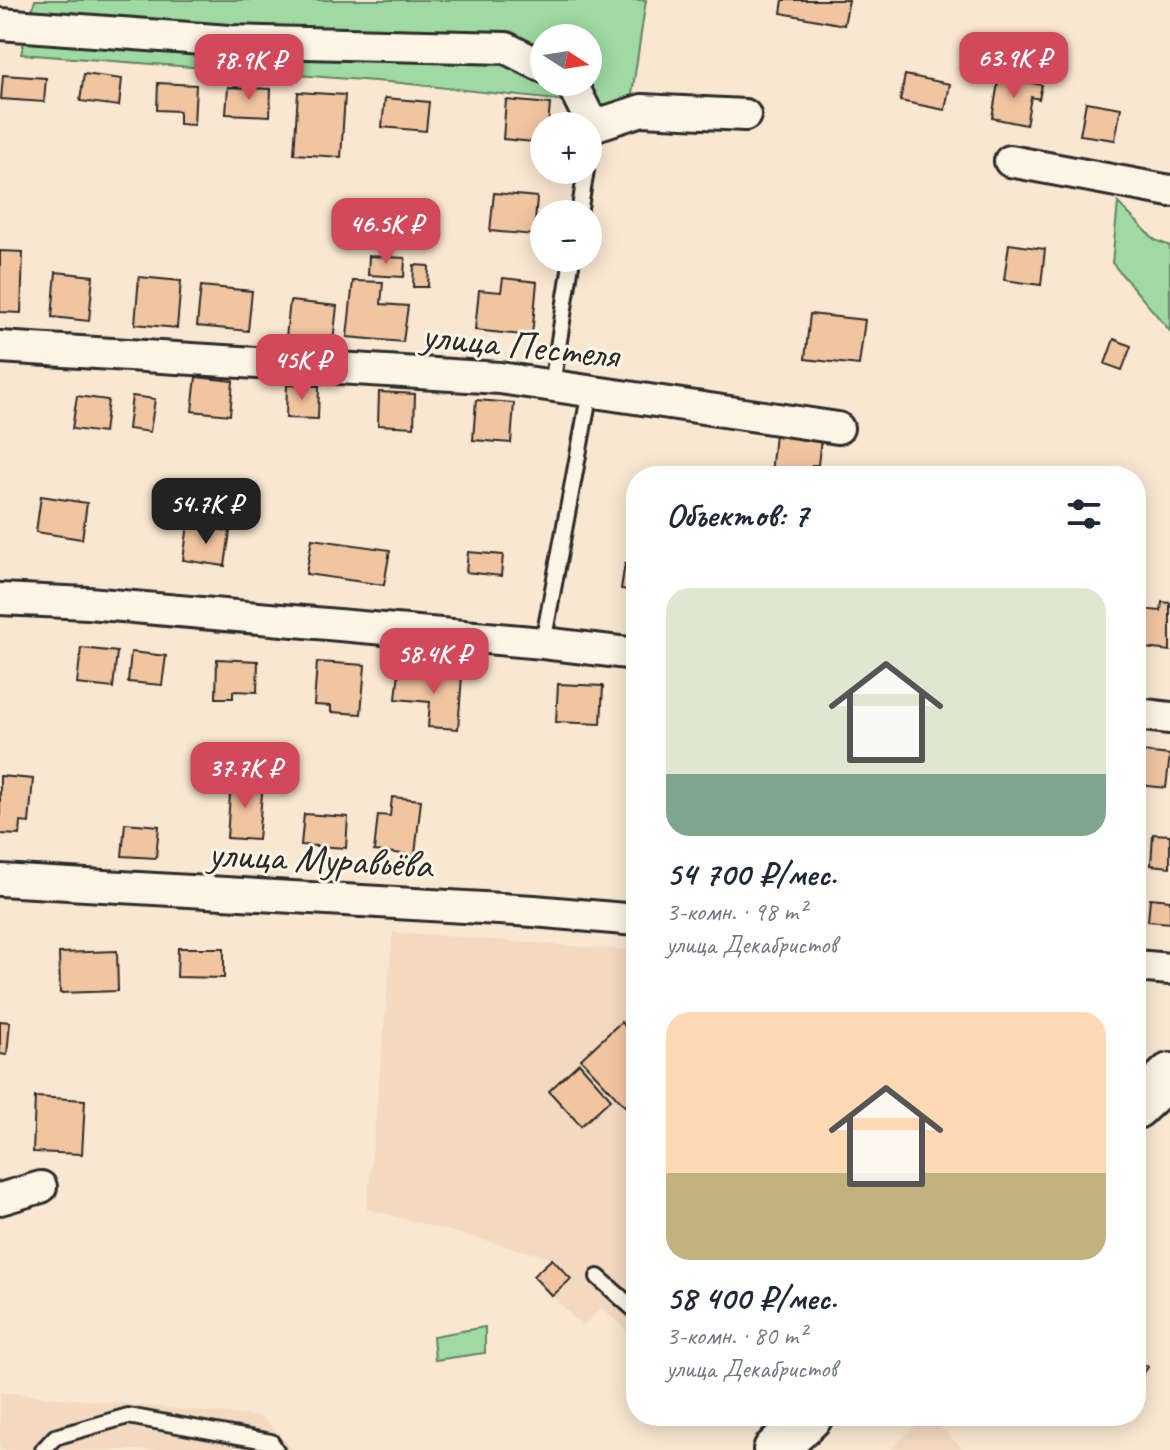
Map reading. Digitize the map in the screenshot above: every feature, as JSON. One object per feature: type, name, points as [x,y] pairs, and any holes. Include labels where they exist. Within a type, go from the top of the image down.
[{"type":"main road","points":[[1146,1098],[1170,1075]]},
{"type":"main road","points":[[775,1450],[800,1426]]},
{"type":"street","points":[[0,24],[229,41],[506,48],[530,60]]},
{"type":"street","points":[[602,123],[642,110],[745,115]]},
{"type":"street","points":[[1010,161],[1170,191]]},
{"type":"street","name":"улица Пестеля","points":[[0,347],[500,378],[838,428]]},
{"type":"street","points":[[0,599],[88,603],[626,653]]},
{"type":"street","points":[[1146,715],[1170,718]]},
{"type":"street","name":"улица Муравьёва","points":[[0,880],[626,919]]},
{"type":"street","points":[[1146,967],[1170,969]]},
{"type":"street","points":[[0,1199],[41,1187]]},
{"type":"lane","points":[[552,385],[570,272]]},
{"type":"lane","points":[[543,643],[590,391]]},
{"type":"lane","points":[[598,1277],[626,1302]]},
{"type":"lane","points":[[43,1450],[55,1437],[128,1416],[271,1442],[276,1450]]},
{"type":"shaded area","points":[[393,932],[626,950],[626,1329],[601,1308],[582,1326],[533,1276],[551,1258],[367,1209]]},
{"type":"shaded area","points":[[0,1392],[262,1417],[293,1450],[0,1450]]},
{"type":"shaded area","points":[[915,1426],[939,1426],[964,1450],[890,1450]]},
{"type":"green space","points":[[35,0],[646,0],[630,108],[401,83],[21,54]]},
{"type":"green space","points":[[1118,203],[1155,240],[1170,246],[1170,331],[1112,263]]},
{"type":"green space","points":[[485,1327],[485,1353],[435,1360],[433,1336]]},
{"type":"building","points":[[783,0],[849,0],[844,25],[781,13]]},
{"type":"building","points":[[84,74],[122,79],[119,106],[80,101]]},
{"type":"building","points":[[3,75],[46,78],[44,102],[1,99]]},
{"type":"building","points":[[905,75],[950,84],[945,110],[900,101]]},
{"type":"building","points":[[999,77],[1042,85],[1039,99],[1031,97],[1026,125],[992,118]]},
{"type":"building","points":[[158,83],[196,85],[194,125],[179,124],[179,111],[157,110]]},
{"type":"building","points":[[228,87],[271,89],[270,116],[226,114]]},
{"type":"building","points":[[298,92],[345,95],[341,157],[294,154]]},
{"type":"building","points":[[385,98],[429,102],[426,131],[382,127]]},
{"type":"building","points":[[506,100],[550,104],[549,112],[530,112],[530,142],[503,139]]},
{"type":"building","points":[[1086,102],[1121,108],[1115,140],[1080,135]]},
{"type":"building","points":[[494,193],[537,197],[537,200],[530,200],[530,235],[490,231]]},
{"type":"building","points":[[1009,244],[1045,249],[1041,285],[1004,280]]},
{"type":"building","points":[[0,251],[23,252],[21,313],[0,312]]},
{"type":"building","points":[[369,256],[405,258],[404,277],[368,275]]},
{"type":"building","points":[[414,265],[429,266],[428,287],[413,287]]},
{"type":"building","points":[[56,272],[93,276],[89,321],[52,317]]},
{"type":"building","points":[[139,277],[181,281],[177,328],[135,324]]},
{"type":"building","points":[[503,278],[537,282],[532,336],[475,330],[479,290],[501,292]]},
{"type":"building","points":[[353,281],[383,282],[381,304],[408,306],[403,342],[347,337]]},
{"type":"building","points":[[201,286],[252,291],[248,331],[197,326]]},
{"type":"building","points":[[290,301],[337,306],[333,342],[286,337]]},
{"type":"building","points":[[810,314],[865,320],[859,365],[805,359]]},
{"type":"building","points":[[1114,339],[1131,346],[1122,370],[1105,364]]},
{"type":"building","points":[[196,377],[233,381],[230,415],[192,411]]},
{"type":"building","points":[[287,385],[319,386],[318,419],[286,418]]},
{"type":"building","points":[[379,392],[415,394],[414,427],[378,425]]},
{"type":"building","points":[[77,396],[108,400],[104,433],[72,429]]},
{"type":"building","points":[[132,396],[155,399],[150,432],[128,429]]},
{"type":"building","points":[[476,400],[514,403],[511,443],[473,440]]},
{"type":"building","points":[[775,434],[821,438],[818,465],[772,466]]},
{"type":"building","points":[[41,496],[87,503],[82,539],[36,532]]},
{"type":"building","points":[[188,525],[230,531],[225,566],[183,560]]},
{"type":"building","points":[[312,539],[390,550],[384,585],[306,574]]},
{"type":"building","points":[[468,552],[503,555],[501,576],[466,572]]},
{"type":"building","points":[[625,563],[626,590],[621,589]]},
{"type":"building","points":[[1162,602],[1170,603],[1170,651],[1146,648],[1146,610],[1161,611]]},
{"type":"building","points":[[81,648],[117,652],[113,688],[77,684]]},
{"type":"building","points":[[131,652],[166,656],[162,685],[128,682]]},
{"type":"building","points":[[217,659],[258,661],[257,692],[233,691],[233,698],[216,698]]},
{"type":"building","points":[[317,662],[365,665],[361,714],[331,712],[331,706],[314,705]]},
{"type":"building","points":[[399,671],[462,676],[458,729],[428,727],[430,702],[396,699]]},
{"type":"building","points":[[558,684],[603,686],[601,724],[556,722]]},
{"type":"building","points":[[1146,752],[1170,755],[1166,788],[1146,786]]},
{"type":"building","points":[[0,776],[33,779],[29,823],[21,822],[20,835],[0,834]]},
{"type":"building","points":[[231,780],[263,782],[258,840],[227,838]]},
{"type":"building","points":[[392,797],[421,800],[415,855],[374,851],[378,815],[390,816]]},
{"type":"building","points":[[304,814],[348,817],[346,848],[301,845]]},
{"type":"building","points":[[125,823],[159,826],[156,858],[122,856]]},
{"type":"building","points":[[1153,834],[1170,835],[1170,867],[1151,865]]},
{"type":"building","points":[[1150,898],[1170,900],[1170,923],[1148,921]]},
{"type":"building","points":[[178,948],[224,948],[224,978],[177,977]]},
{"type":"building","points":[[117,951],[118,991],[60,993],[59,953]]},
{"type":"building","points":[[0,1021],[10,1022],[7,1055],[0,1054]]},
{"type":"building","points":[[621,1022],[626,1027],[626,1107],[581,1059]]},
{"type":"building","points":[[579,1063],[611,1099],[581,1126],[549,1091]]},
{"type":"building","points":[[35,1097],[85,1100],[82,1154],[33,1152]]},
{"type":"building","points":[[552,1259],[571,1279],[552,1296],[533,1276]]}]
